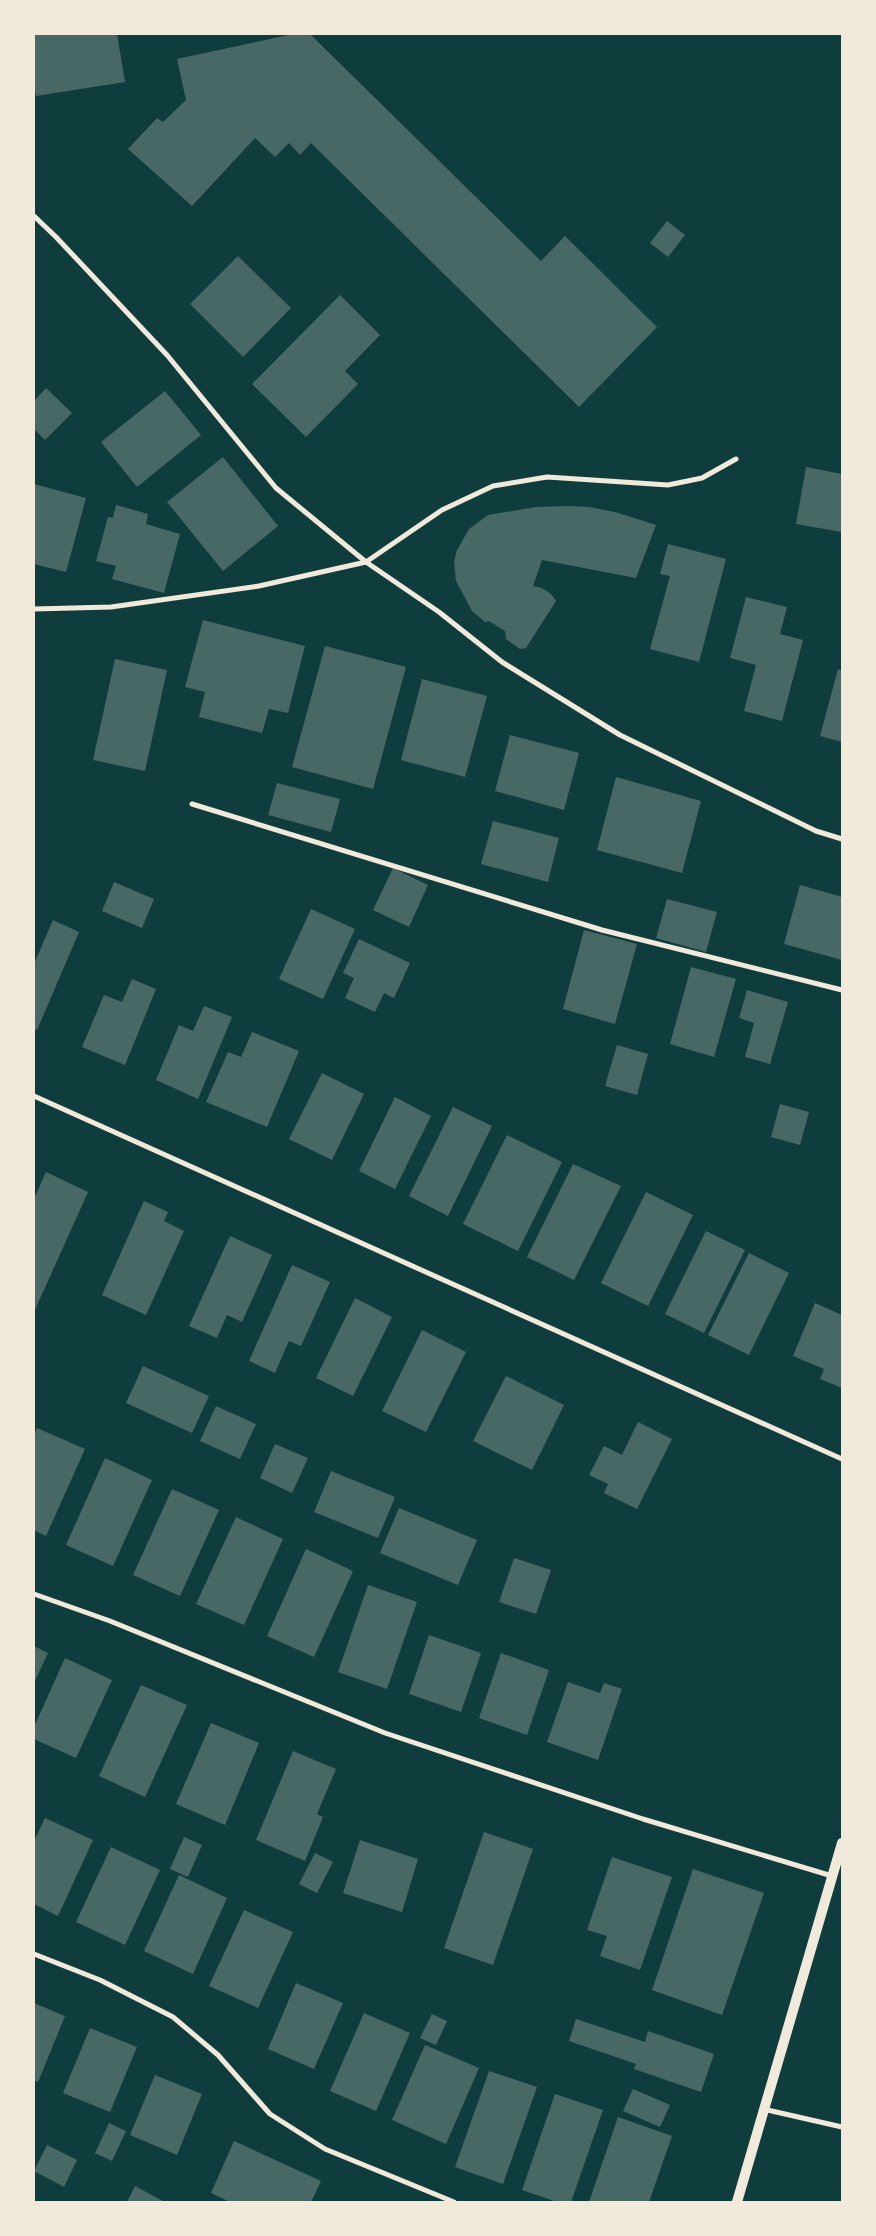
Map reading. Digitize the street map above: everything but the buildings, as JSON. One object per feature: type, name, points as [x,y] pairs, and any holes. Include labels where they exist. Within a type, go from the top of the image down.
[{"type":"main road","points":[[737,2202],[842,1843]]},
{"type":"street","points":[[34,216],[167,355],[276,488],[366,562],[439,612],[502,662],[620,735],[816,831],[842,839]]},
{"type":"street","points":[[34,609],[111,607],[183,598],[259,586],[366,562],[442,510],[492,486],[547,477],[668,485],[702,478],[736,459]]},
{"type":"street","points":[[192,804],[602,930],[842,990]]},
{"type":"street","points":[[34,1096],[842,1459]]},
{"type":"street","points":[[34,1594],[110,1621],[385,1733],[643,1819],[832,1876]]},
{"type":"street","points":[[34,1954],[100,1980],[173,2017],[218,2055],[270,2114],[325,2149],[454,2202]]},
{"type":"street","points":[[763,2108],[842,2127]]}]
